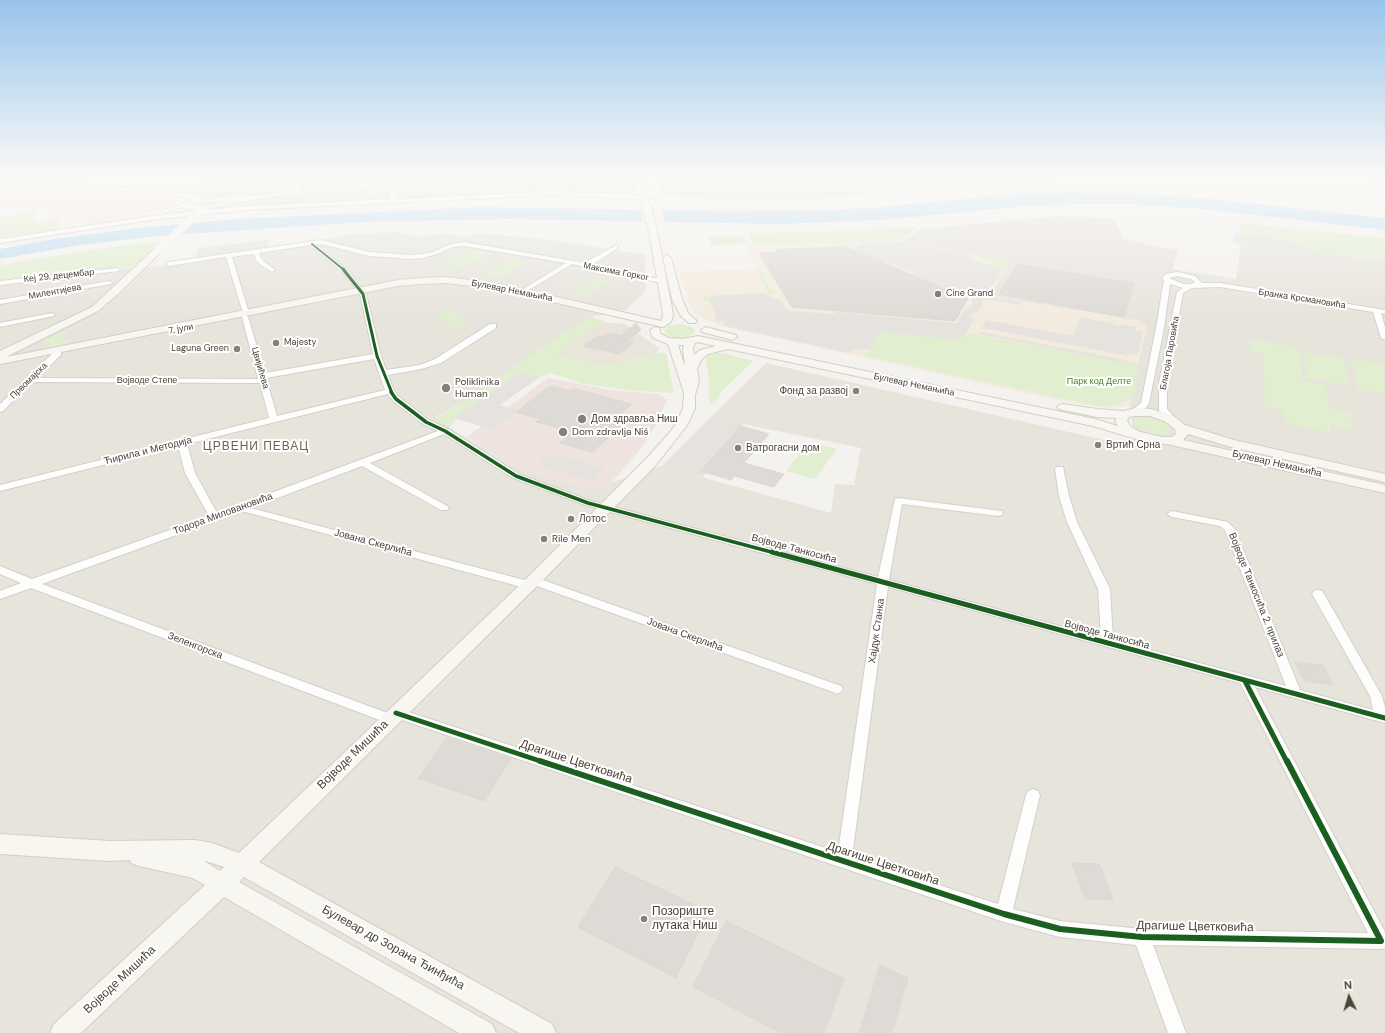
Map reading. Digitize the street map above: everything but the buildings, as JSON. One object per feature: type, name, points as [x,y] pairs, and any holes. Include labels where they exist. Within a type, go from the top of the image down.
[{"type":"street","points":[[91,227],[106,224]]},
{"type":"street","points":[[0,241],[106,224]]},
{"type":"street","points":[[0,356],[87,314],[100,304],[157,251],[180,224]]},
{"type":"street","points":[[655,224],[677,299],[684,314],[692,321]]},
{"type":"street","points":[[657,231],[662,281],[668,316],[655,334],[660,338],[672,342]]},
{"type":"street","name":"Максима Горког","points":[[312,244],[324,242],[369,254],[410,257],[423,256],[452,245],[464,244],[662,281]]},
{"type":"street","points":[[169,264],[312,244]]},
{"type":"street","name":"Војводе Танкосића","points":[[312,244],[347,273],[361,292],[377,356],[390,391],[396,399],[426,422],[445,431],[516,476],[588,504],[883,582],[1383,718]]},
{"type":"street","points":[[585,266],[616,247]]},
{"type":"street","points":[[256,252],[259,262],[272,270]]},
{"type":"street","name":"Цвијићева","points":[[229,256],[274,420]]},
{"type":"street","name":"Максима Горког","points":[[522,292],[570,263]]},
{"type":"street","name":"Кеј 29. децембар","points":[[0,283],[117,270]]},
{"type":"street","points":[[1174,274],[1194,283],[1178,285],[1165,278],[1174,274]]},
{"type":"street","name":"Булевар Немањића","points":[[361,292],[405,282],[436,280],[472,283],[522,292],[661,325]]},
{"type":"street","name":"Благоја Паровића","points":[[1130,414],[1141,408],[1145,403],[1160,328],[1167,280]]},
{"type":"street","name":"Милентијева","points":[[0,302],[110,283]]},
{"type":"street","name":"Бранка Крсмановића","points":[[1194,283],[1385,312]]},
{"type":"street","name":"Благоја Паровића","points":[[1178,425],[1163,410],[1163,383],[1180,292],[1194,283]]},
{"type":"street","name":"Булевар Немањића","points":[[361,292],[411,285],[465,285],[632,322],[661,325]]},
{"type":"street","name":"7. јули","points":[[0,362],[58,353],[361,292]]},
{"type":"street","points":[[636,318],[657,315],[667,308]]},
{"type":"street","points":[[1376,310],[1385,338]]},
{"type":"street","points":[[0,325],[52,315]]},
{"type":"street","name":"7. јули","points":[[0,362],[112,339],[246,315]]},
{"type":"street","points":[[661,325],[677,320],[692,321]]},
{"type":"street","name":"Булевар Немањића","points":[[692,321],[703,325],[706,330],[724,336],[1021,400],[1098,413],[1151,413],[1178,425],[1237,445],[1385,478]]},
{"type":"street","points":[[65,324],[66,336],[70,340],[112,339]]},
{"type":"street","points":[[0,350],[65,324]]},
{"type":"street","points":[[383,373],[421,367],[438,361],[493,326]]},
{"type":"street","points":[[694,340],[702,337],[706,330]]},
{"type":"street","name":"Булевар Немањића","points":[[672,342],[694,340],[739,347],[1095,423],[1131,433],[1149,440],[1169,441],[1385,489]]},
{"type":"street","name":"Војводе Мишића","points":[[63,1033],[222,884],[531,583],[651,462],[682,424],[688,408],[689,395],[693,381],[688,348],[694,340]]},
{"type":"street","name":"Војводе Мишића","points":[[672,342],[689,395]]},
{"type":"street","points":[[692,368],[698,357],[704,352],[723,348],[739,347]]},
{"type":"street","name":"Првомајска","points":[[0,409],[58,353]]},
{"type":"street","name":"Војводе Степе","points":[[30,380],[263,378],[377,356]]},
{"type":"street","name":"Ћирила и Методија","points":[[0,488],[390,391]]},
{"type":"street","points":[[1130,414],[1121,421],[1122,425],[1131,433]]},
{"type":"street","points":[[1169,441],[1179,438],[1182,435],[1178,425]]},
{"type":"street","name":"Тодора Миловановића","points":[[0,595],[241,508],[445,431]]},
{"type":"street","points":[[182,442],[190,473],[214,517]]},
{"type":"street","points":[[362,462],[444,508]]},
{"type":"street","points":[[1060,469],[1064,496],[1072,522],[1104,589],[1107,643]]},
{"type":"street","name":"Хајдук Станка","points":[[844,861],[883,582],[898,501],[998,513]]},
{"type":"street","name":"Јована Скерлића","points":[[241,508],[531,583],[837,689]]},
{"type":"street","name":"Војводе Танкосића 2. прилаз","points":[[1172,514],[1219,522],[1230,529],[1296,695]]},
{"type":"street","name":"Зеленгорска","points":[[1,573],[393,716]]},
{"type":"street","points":[[1318,594],[1376,696],[1383,718]]},
{"type":"street","name":"Драгише Цветковића","points":[[393,716],[1004,914],[1060,929],[1142,937],[1383,941],[1245,681]]},
{"type":"street","points":[[1004,914],[1033,795]]},
{"type":"street","points":[[0,844],[110,850],[198,869],[483,1033]]},
{"type":"street","name":"Булевар др Зорана Ђинђића","points":[[110,850],[196,850],[212,853],[242,864],[543,1033]]},
{"type":"street","points":[[1142,937],[1177,1033]]},
{"type":"shaded area","points":[[971,224],[1116,224],[1123,238],[1149,245],[1178,250],[1172,272],[1153,275],[1151,283],[903,242],[920,229]]},
{"type":"shaded area","points":[[400,232],[419,237],[443,233],[468,237],[479,233],[552,240],[645,255],[646,291],[625,311],[590,317],[537,351],[475,395],[435,417],[449,427],[500,459],[528,473],[591,489],[662,466],[831,513],[835,484],[854,485],[861,448],[743,424],[712,416],[766,363],[1135,447],[1130,405],[1141,349],[1146,332],[1141,321],[991,296],[1011,259],[1151,283],[1152,275],[1172,269],[1236,279],[1241,243],[1385,260],[1385,1033],[0,1033],[0,283],[118,269],[193,264],[198,248],[268,240],[269,251],[351,234]]},
{"type":"shaded area","points":[[1235,233],[1307,244],[1310,255],[1233,243]]},
{"type":"shaded area","points":[[896,242],[1011,259],[991,296],[1141,321],[1147,327],[1141,349],[1130,406],[1107,408],[1062,401],[721,326],[693,313],[679,272],[756,269],[747,246]]},
{"type":"shaded area","points":[[900,242],[961,252],[960,253],[964,252],[970,255],[967,256],[989,265],[993,264],[1002,267],[998,268],[1002,269],[989,292],[984,291],[984,293],[987,296],[1023,302],[1021,305],[983,299],[980,310],[969,317],[974,319],[964,337],[957,337],[957,339],[954,339],[890,333],[890,331],[883,331],[879,333],[869,350],[860,348],[857,350],[851,350],[849,353],[729,327],[724,325],[723,320],[717,321],[709,299],[714,299],[714,296],[764,293],[781,300],[785,308],[784,309],[789,311],[834,314],[835,312],[957,323],[963,312],[972,304],[972,297],[966,298],[911,274],[914,273],[908,270],[889,262],[885,263],[853,249],[861,245],[860,243]]},
{"type":"shaded area","points":[[1080,317],[1117,325],[1120,327],[1120,324],[1136,327],[1136,330],[1143,331],[1138,355],[1130,354],[1129,356],[982,328],[986,320],[1073,336]]},
{"type":"shaded area","points":[[601,322],[625,324],[659,348],[658,353],[605,366],[557,355]]},
{"type":"shaded area","points":[[980,332],[1125,360],[1124,363],[979,334]]},
{"type":"shaded area","points":[[520,372],[540,377],[500,405],[517,411],[493,430],[454,418]]},
{"type":"shaded area","name":"Dom zdravlja Niš","points":[[548,378],[611,390],[659,394],[667,400],[655,427],[638,452],[611,483],[591,489],[528,473],[500,459],[467,437]]},
{"type":"shaded area","points":[[712,416],[743,424],[700,470],[707,473],[702,477],[662,466]]},
{"type":"shaded area","points":[[550,453],[605,468],[593,481],[540,466],[541,461]]},
{"type":"shaded area","points":[[291,945],[438,1033],[408,1033],[289,961]]},
{"type":"shaded area","points":[[516,988],[599,1033],[562,1033],[510,1004]]},
{"type":"green space","points":[[0,224],[60,224],[58,230],[0,237]]},
{"type":"green space","points":[[1239,224],[1385,238],[1385,260],[1241,243]]},
{"type":"green space","points":[[919,227],[900,241],[753,245],[749,233],[817,232]]},
{"type":"green space","points":[[744,235],[747,244],[711,245],[709,236]]},
{"type":"green space","points":[[162,242],[133,267],[0,280],[0,265],[116,246]]},
{"type":"green space","points":[[471,250],[491,254],[457,271],[440,271],[452,265],[444,263]]},
{"type":"green space","points":[[961,252],[1011,259],[998,280],[996,280],[1002,270],[997,268],[1001,267],[972,254],[960,253]]},
{"type":"green space","points":[[513,260],[528,263],[500,278],[485,275]]},
{"type":"green space","points":[[760,266],[760,270],[770,289],[774,290],[772,294],[714,296],[714,299],[705,302],[702,296],[768,293],[757,270]]},
{"type":"green space","points":[[597,277],[612,280],[585,297],[569,294]]},
{"type":"green space","points":[[446,311],[462,314],[454,320],[470,323],[461,329],[444,326],[449,322],[435,318]]},
{"type":"green space","points":[[590,317],[604,320],[558,355],[605,366],[658,353],[666,353],[674,393],[636,391],[583,384],[551,373],[540,377],[520,372],[454,418],[457,419],[449,427],[435,418],[475,395],[537,351]]},
{"type":"green space","points":[[681,324],[694,328],[695,333],[686,337],[677,338],[669,336],[664,332],[668,326]]},
{"type":"green space","points":[[64,330],[63,340],[71,343],[43,348],[50,344],[39,342]]},
{"type":"green space","name":"Парк код Делте","points":[[883,331],[890,331],[890,333],[957,339],[957,337],[965,337],[967,333],[1124,363],[1125,360],[1139,364],[1133,397],[1118,405],[1103,407],[865,356],[879,333]]},
{"type":"green space","points":[[1250,339],[1299,348],[1303,381],[1325,385],[1330,408],[1350,412],[1352,429],[1330,425],[1330,433],[1286,423],[1284,411],[1265,407],[1263,354],[1252,352]]},
{"type":"green space","points":[[1303,352],[1344,359],[1349,386],[1306,378]]},
{"type":"green space","points":[[723,353],[753,361],[719,394],[721,396],[713,404],[710,403],[709,400],[709,382],[706,358],[708,355]]},
{"type":"green space","points":[[1352,358],[1384,364],[1385,394],[1358,390]]},
{"type":"green space","points":[[1144,417],[1156,419],[1166,423],[1169,426],[1169,432],[1162,435],[1156,435],[1139,429],[1133,424],[1135,419]]},
{"type":"green space","points":[[809,442],[837,449],[815,479],[786,471]]},
{"type":"water","points":[[179,224],[332,224],[157,236],[80,245],[0,259],[0,249],[54,239]]},
{"type":"water","points":[[1335,224],[1385,224],[1385,230]]},
{"type":"cycle path","points":[[312,244],[347,273],[363,294],[377,356],[390,391],[396,399],[426,422],[445,431],[516,476],[588,503],[1385,718]]},
{"type":"cycle path","points":[[396,713],[1004,914],[1060,929],[1142,937],[1381,941],[1245,681]]},
{"type":"place","name":"Cine Grand","points":[[938,294]]},
{"type":"place","name":"Majesty","points":[[276,343]]},
{"type":"place","name":"Laguna Green","points":[[237,349]]},
{"type":"place","name":"Poliklinika Human","points":[[446,388]]},
{"type":"place","name":"Фонд за развој","points":[[856,391]]},
{"type":"place","name":"Дом здравља Ниш","points":[[582,419]]},
{"type":"place","name":"Dom zdravlja Niš","points":[[563,432]]},
{"type":"place","name":"Вртић Срна","points":[[1098,445]]},
{"type":"place","name":"Ватрогасни дом","points":[[738,448]]},
{"type":"place","name":"Лотос","points":[[571,519]]},
{"type":"place","name":"Rile Men","points":[[544,539]]},
{"type":"place","name":"Позориште лутака Ниш","points":[[644,919]]},
{"type":"district","name":"ЦРВЕНИ ПЕВАЦ","points":[[256,447]]}]
